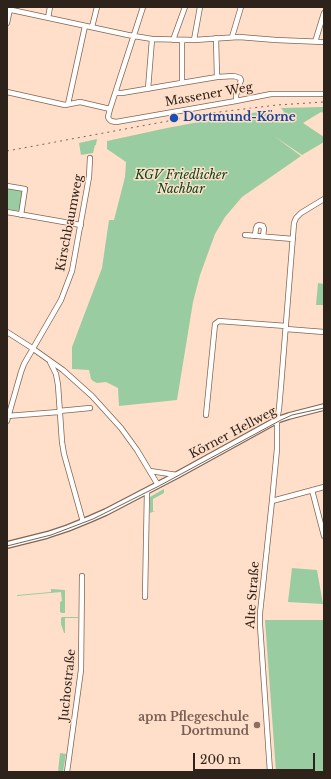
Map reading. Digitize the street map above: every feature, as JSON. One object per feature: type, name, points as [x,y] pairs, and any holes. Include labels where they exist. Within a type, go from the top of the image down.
[{"type":"main road","name":"Körner Hellweg","points":[[7,545],[47,535],[106,512],[277,420],[324,407]]},
{"type":"street","points":[[48,18],[50,7]]},
{"type":"street","points":[[92,27],[97,7]]},
{"type":"street","points":[[7,92],[62,104],[80,102],[110,109],[142,7]]},
{"type":"street","points":[[173,40],[185,7]]},
{"type":"street","points":[[194,40],[200,7]]},
{"type":"street","points":[[232,37],[241,7]]},
{"type":"street","points":[[7,23],[8,9],[152,39],[194,40],[232,37],[324,42]]},
{"type":"street","points":[[315,42],[324,13]]},
{"type":"street","points":[[68,104],[85,26]]},
{"type":"street","points":[[216,38],[217,77]]},
{"type":"street","points":[[148,89],[152,39]]},
{"type":"street","points":[[182,40],[182,83]]},
{"type":"street","points":[[116,93],[217,77],[234,76],[240,78],[241,80],[236,95],[236,101]]},
{"type":"street","name":"Massener Weg","points":[[110,109],[109,119],[113,122],[271,94],[324,94]]},
{"type":"street","name":"Kirschbaumweg","points":[[8,418],[21,372],[32,348],[67,287],[81,225],[89,177],[90,158]]},
{"type":"street","points":[[7,186],[25,189],[21,215]]},
{"type":"street","name":"Alte Straße","points":[[270,772],[260,619],[277,446],[277,420],[294,223],[296,218],[301,213],[324,199]]},
{"type":"street","points":[[7,212],[81,225]]},
{"type":"street","points":[[255,236],[256,228],[259,225],[263,226],[263,236]]},
{"type":"street","points":[[245,235],[293,239]]},
{"type":"street","points":[[206,415],[215,324],[219,321],[324,332]]},
{"type":"street","points":[[7,332],[48,358],[88,392],[105,409],[130,440],[158,485]]},
{"type":"street","points":[[48,358],[56,374],[58,385],[58,412],[64,454],[83,522]]},
{"type":"street","points":[[56,374],[59,370],[63,370]]},
{"type":"street","points":[[8,418],[90,408]]},
{"type":"street","points":[[150,472],[177,475]]},
{"type":"street","points":[[272,501],[324,487]]},
{"type":"street","points":[[312,490],[324,536]]},
{"type":"street","points":[[145,597],[146,491]]},
{"type":"street","name":"Juchostraße","points":[[67,772],[81,670],[82,576]]},
{"type":"green space","name":"KGV Friedlicher Nachbar","points":[[324,107],[324,113],[321,112],[303,123],[324,137],[324,142],[302,155],[274,136],[301,156],[242,197],[225,217],[215,234],[200,275],[193,302],[177,400],[119,406],[118,388],[106,382],[97,383],[93,381],[89,370],[72,369],[72,347],[102,268],[109,220],[114,220],[125,177],[126,162],[107,149],[107,141],[236,115],[259,112],[257,120],[260,113],[282,115],[284,112],[281,108]]},
{"type":"green space","points":[[97,139],[93,153],[81,155],[79,143]]},
{"type":"green space","points":[[7,187],[24,190],[20,211],[7,209]]},
{"type":"green space","points":[[318,283],[324,284],[324,305],[316,305]]},
{"type":"green space","points":[[164,489],[164,493],[153,499],[153,511],[155,511],[150,513],[150,497]]},
{"type":"green space","points":[[292,568],[317,570],[323,604],[288,602]]},
{"type":"green space","points":[[51,589],[65,590],[65,613],[60,612],[60,602],[62,601],[61,592],[17,596],[51,592]]},
{"type":"green space","points":[[62,617],[78,617],[65,618],[65,633],[61,624]]},
{"type":"green space","points":[[265,620],[324,620],[324,772],[276,772]]},
{"type":"green space","points":[[60,753],[66,754],[63,772],[58,772]]},
{"type":"tram line","points":[[7,546],[51,535],[93,519],[159,486],[281,420],[292,415],[324,408]]},
{"type":"railway","points":[[7,151],[211,113],[277,105],[324,102]]},
{"type":"place","name":"Dortmund-Körne","points":[[174,118]]},
{"type":"place","name":"apm Pflegeschule Dortmund","points":[[257,725]]}]
